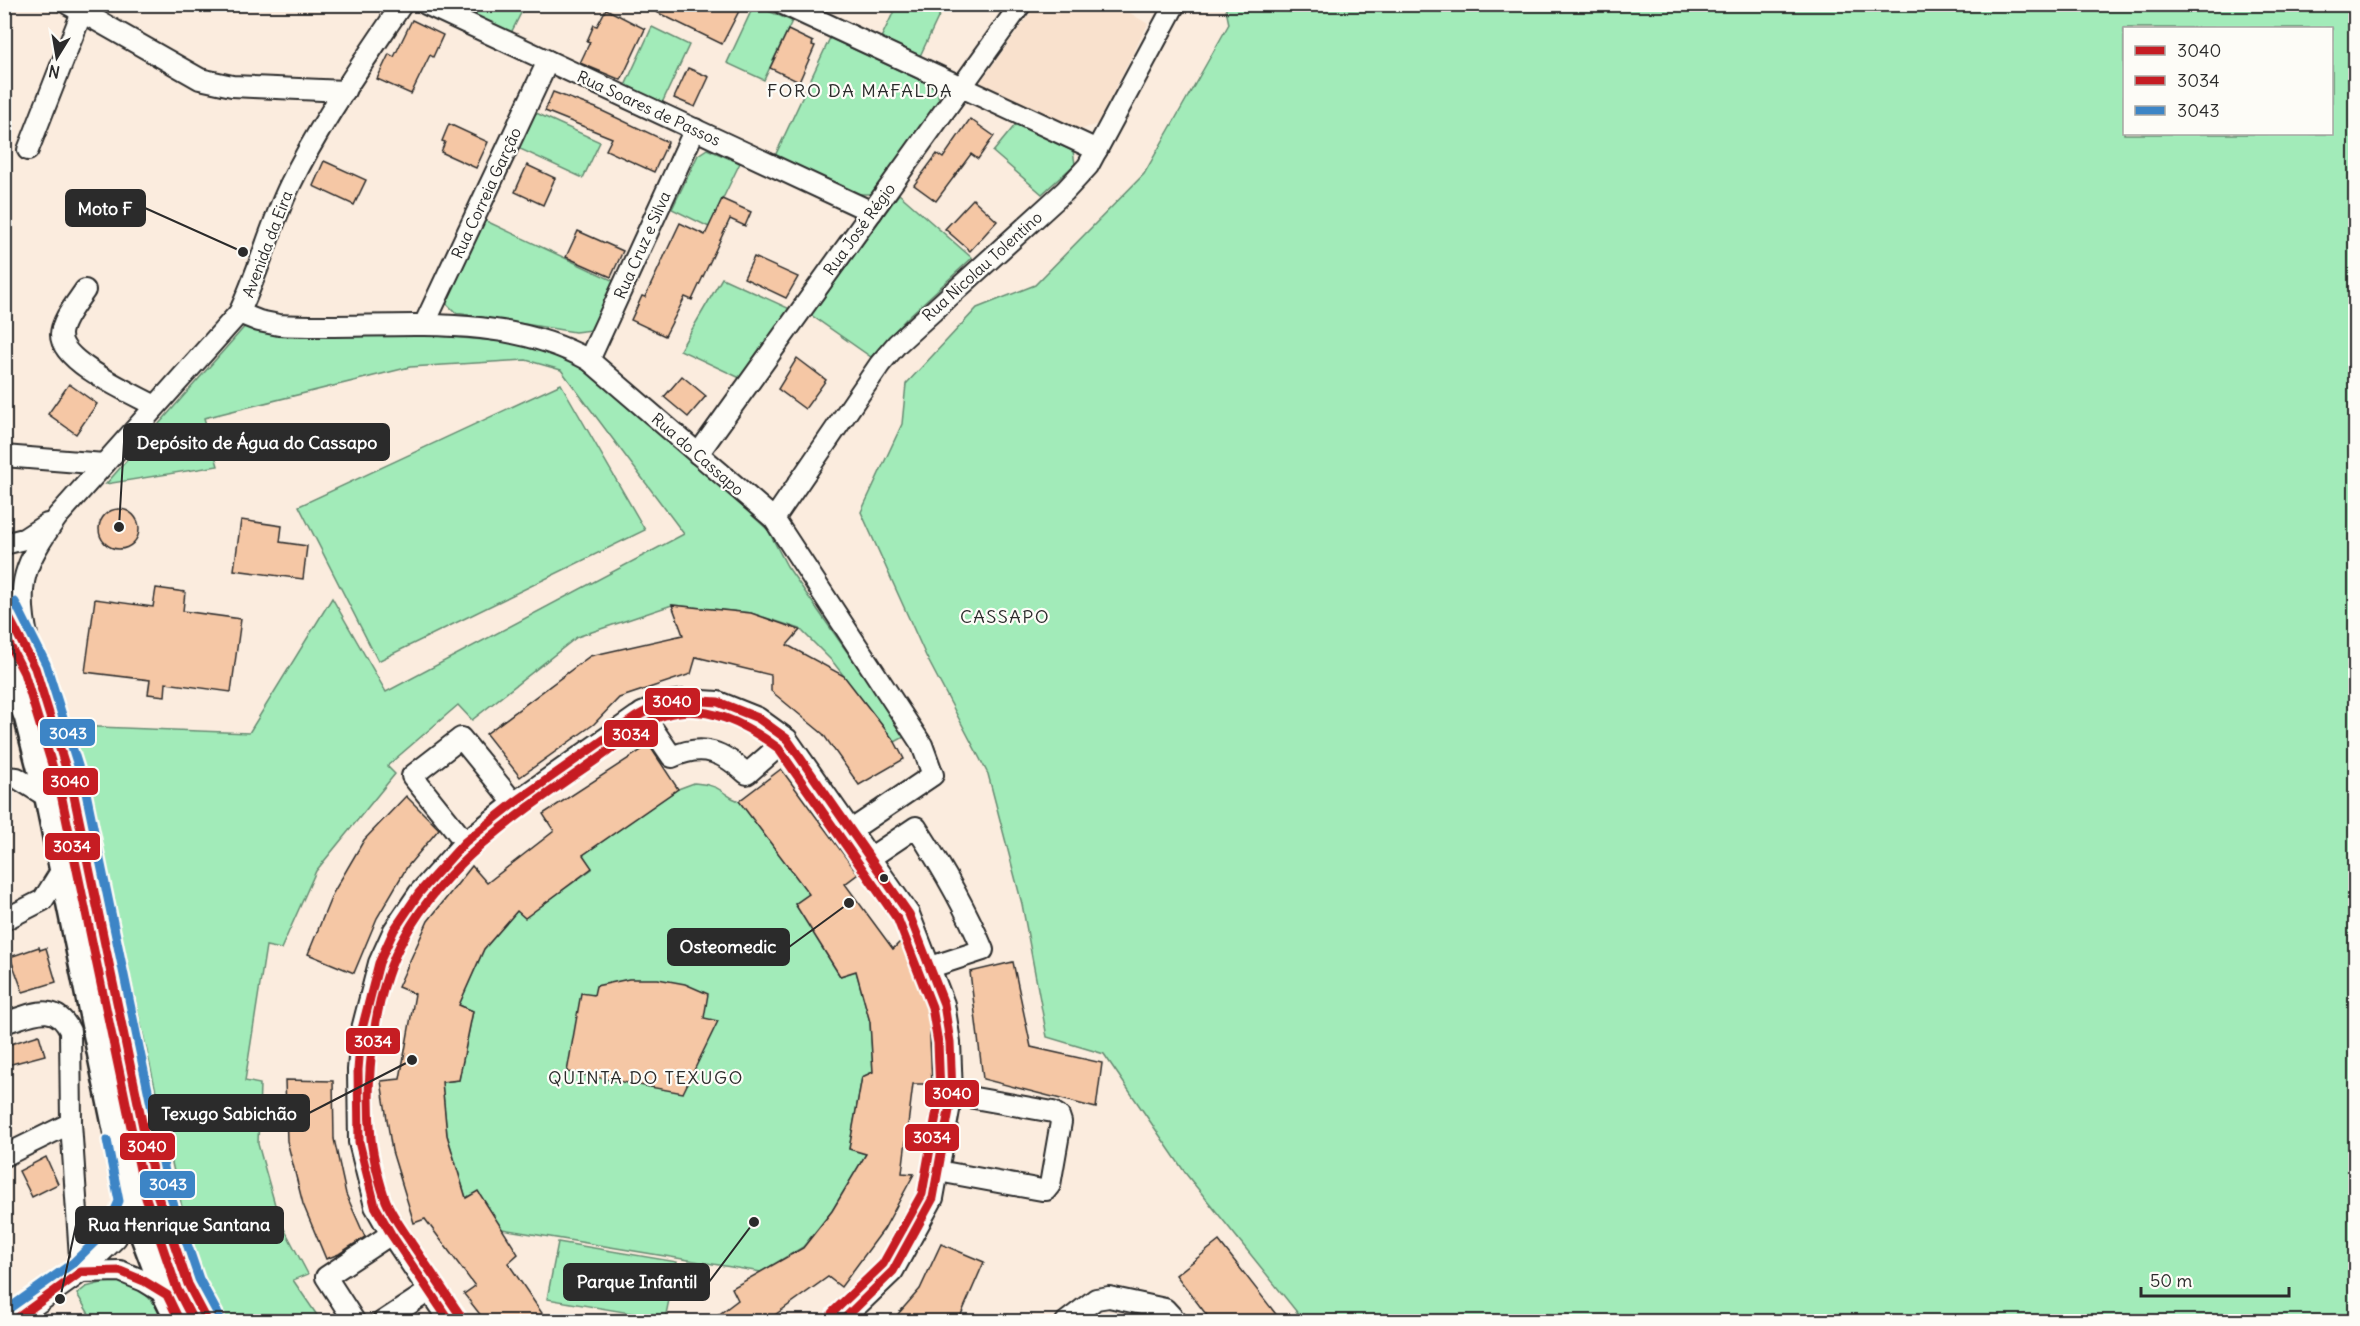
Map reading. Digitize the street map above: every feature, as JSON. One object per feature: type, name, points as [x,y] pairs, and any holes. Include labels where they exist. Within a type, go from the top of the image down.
[{"type":"street","name":"Avenida da Eira","points":[[34,668],[24,618],[22,590],[24,575],[31,559],[57,517],[239,313],[289,188],[345,91],[402,4]]},
{"type":"street","name":"Rua Soares de Passos","points":[[426,4],[872,212]]},
{"type":"street","points":[[783,4],[1097,150]]},
{"type":"street","name":"Rua José Régio","points":[[698,454],[1021,4]]},
{"type":"street","name":"Rua Nicolau Tolentino","points":[[774,519],[880,364],[897,344],[1065,191],[1088,166],[1175,4]]},
{"type":"street","points":[[28,150],[75,8],[200,79],[232,86],[345,91]]},
{"type":"street","name":"Rua Correia Garção","points":[[424,325],[548,61]]},
{"type":"street","name":"Rua Cruz e Silva","points":[[589,360],[694,129]]},
{"type":"street","points":[[85,290],[63,327],[61,334],[66,348],[81,363],[112,385],[155,406]]},
{"type":"street","name":"Rua do Cassapo","points":[[239,313],[279,325],[457,326],[514,334],[565,347],[589,360],[774,519],[922,745],[933,775],[850,831]]},
{"type":"street","points":[[4,456],[104,464]]},
{"type":"street","name":"Avenida da Eira","points":[[4,544],[24,539],[57,517]]},
{"type":"street","points":[[4,607],[34,668],[49,708],[73,791],[157,1194],[188,1284],[208,1322]]},
{"type":"street","points":[[4,657],[28,716],[49,798],[132,1202],[167,1295],[180,1322]]},
{"type":"street","points":[[450,1322],[375,1206],[359,1142],[358,1070],[361,1033],[379,963],[394,930],[419,893],[465,842],[514,803],[642,713],[662,704],[687,700],[718,702],[758,718],[787,739],[909,914],[944,1004],[951,1042],[952,1094],[930,1206],[899,1262],[887,1278],[843,1321]]},
{"type":"street","points":[[642,713],[672,757],[686,751],[717,752],[732,760],[747,774],[787,739]]},
{"type":"street","points":[[465,842],[412,776],[461,738],[514,803]]},
{"type":"street","points":[[4,777],[17,778],[49,798]]},
{"type":"street","points":[[870,858],[916,827],[945,871],[966,910],[983,950],[931,967]]},
{"type":"street","points":[[4,920],[43,900],[63,868]]},
{"type":"street","points":[[4,1023],[40,1012],[56,1013],[66,1022],[70,1031],[71,1123],[81,1272]]},
{"type":"street","points":[[938,1171],[1042,1190],[1050,1185],[1061,1122],[1059,1116],[1053,1112],[952,1094]]},
{"type":"street","points":[[4,1156],[71,1123]]},
{"type":"street","points":[[10,1322],[81,1272],[116,1238],[132,1202]]},
{"type":"street","points":[[356,1322],[326,1277],[391,1234]]},
{"type":"street","points":[[81,1272],[120,1271],[144,1281],[167,1295]]},
{"type":"street","points":[[382,1322],[429,1291]]},
{"type":"street","points":[[1066,1322],[1096,1299],[1109,1297],[1165,1309],[1177,1322]]},
{"type":"shaded area","points":[[1036,5],[1117,5],[1148,24],[1097,124],[1080,130],[979,84]]},
{"type":"green space","points":[[479,5],[525,5],[511,33],[474,16]]},
{"type":"green space","points":[[754,5],[792,21],[764,80],[727,63]]},
{"type":"green space","points":[[897,5],[944,5],[920,56],[881,38]]},
{"type":"green space","points":[[1225,5],[2355,5],[2355,1321],[1304,1321],[1186,1174],[1104,1054],[1047,1037],[1022,904],[988,774],[926,656],[861,512],[902,424],[906,384],[977,308],[1035,285],[1144,174],[1229,24]]},
{"type":"green space","points":[[652,27],[689,45],[662,103],[625,86]]},
{"type":"green space","points":[[830,38],[937,88],[939,101],[873,194],[858,194],[775,156]]},
{"type":"green space","points":[[534,112],[600,142],[583,178],[518,148]]},
{"type":"green space","points":[[1016,124],[1073,151],[1075,164],[1042,194],[993,152]]},
{"type":"green space","points":[[707,149],[740,163],[709,227],[672,209],[698,155]]},
{"type":"green space","points":[[899,194],[972,258],[906,319],[871,357],[811,315]]},
{"type":"green space","points":[[484,220],[614,281],[592,330],[575,332],[456,313],[445,302]]},
{"type":"green space","points":[[722,278],[790,309],[740,378],[680,350]]},
{"type":"green space","points":[[247,324],[300,333],[426,335],[509,342],[573,360],[706,473],[768,530],[787,566],[906,736],[895,742],[833,662],[800,629],[751,613],[672,605],[577,637],[472,720],[458,705],[387,766],[395,774],[316,871],[281,949],[266,946],[245,1081],[260,1084],[258,1144],[279,1219],[308,1274],[293,1280],[321,1321],[223,1322],[192,1252],[74,726],[249,733],[332,598],[386,692],[684,534],[561,370],[526,360],[410,367],[204,418],[218,466],[106,484]]},
{"type":"green space","points":[[561,384],[645,530],[378,661],[299,506]]},
{"type":"green space","points":[[694,783],[716,787],[739,801],[809,894],[795,904],[840,976],[856,971],[870,1022],[873,1072],[862,1077],[849,1149],[866,1154],[832,1211],[803,1247],[761,1272],[502,1229],[478,1192],[466,1198],[447,1135],[442,1082],[459,1080],[473,1011],[459,1005],[484,949],[517,911],[525,917],[592,869],[583,855],[678,789]]},
{"type":"green space","points":[[558,1242],[677,1262],[665,1319],[547,1299]]},
{"type":"green space","points":[[109,1281],[128,1284],[143,1292],[155,1305],[164,1321],[93,1321],[77,1294],[86,1287]]},
{"type":"building","points":[[640,4],[731,4],[740,9],[722,44]]},
{"type":"building","points":[[606,9],[645,29],[621,80],[580,63],[590,42],[587,41],[594,25],[597,26]]},
{"type":"building","points":[[412,20],[443,35],[433,57],[430,55],[411,94],[377,79],[389,54],[394,57]]},
{"type":"building","points":[[788,30],[813,42],[812,45],[815,46],[799,82],[770,68]]},
{"type":"building","points":[[688,68],[709,77],[695,107],[674,98]]},
{"type":"building","points":[[553,92],[596,108],[668,142],[654,172],[606,150],[612,138],[545,111]]},
{"type":"building","points":[[970,119],[994,136],[978,159],[971,154],[936,201],[914,185],[937,154],[943,158]]},
{"type":"building","points":[[449,124],[488,142],[476,168],[441,152],[445,142],[442,141]]},
{"type":"building","points":[[324,161],[366,180],[354,205],[313,186]]},
{"type":"building","points":[[527,165],[555,178],[543,205],[515,192]]},
{"type":"building","points":[[722,199],[751,212],[745,226],[730,219],[692,300],[685,297],[665,336],[631,320],[642,296],[645,297],[680,223],[705,235]]},
{"type":"building","points":[[973,199],[997,221],[970,251],[945,229]]},
{"type":"building","points":[[578,231],[623,251],[611,277],[566,257]]},
{"type":"building","points":[[754,257],[798,277],[786,298],[744,278]]},
{"type":"building","points":[[797,358],[826,380],[805,409],[778,389]]},
{"type":"building","points":[[682,376],[706,396],[688,417],[664,397]]},
{"type":"building","points":[[69,384],[97,404],[76,434],[48,414]]},
{"type":"building","points":[[119,509],[133,515],[139,529],[133,543],[119,549],[105,543],[99,529],[105,515]]},
{"type":"building","points":[[241,520],[282,526],[280,542],[307,546],[303,579],[234,570]]},
{"type":"building","points":[[156,588],[185,592],[183,611],[241,619],[231,692],[166,683],[165,696],[148,694],[150,680],[85,672],[95,599],[153,607]]},
{"type":"building","points":[[672,605],[751,613],[800,630],[787,645],[844,676],[895,742],[904,759],[859,785],[823,734],[771,691],[771,675],[696,657],[691,674],[619,698],[594,724],[520,777],[486,734],[590,656],[683,635]]},
{"type":"building","points":[[649,745],[678,789],[583,855],[592,868],[525,918],[517,911],[484,949],[459,1005],[473,1011],[459,1080],[442,1082],[447,1135],[466,1198],[478,1191],[518,1254],[508,1263],[548,1322],[486,1322],[464,1294],[475,1286],[425,1219],[414,1223],[392,1151],[381,1081],[400,1079],[415,994],[398,987],[428,921],[472,866],[487,883],[554,831],[543,814]]},
{"type":"building","points":[[781,769],[858,874],[845,884],[893,949],[903,939],[929,1016],[932,1084],[913,1084],[902,1173],[914,1174],[884,1229],[841,1287],[828,1277],[765,1322],[709,1322],[738,1300],[732,1288],[803,1248],[832,1211],[866,1154],[849,1149],[862,1077],[873,1072],[870,1022],[856,971],[840,976],[795,904],[809,894],[739,801]]},
{"type":"building","points":[[406,796],[439,829],[407,867],[377,918],[354,973],[308,954],[333,893],[364,840]]},
{"type":"building","points":[[39,947],[40,950],[46,948],[56,982],[23,992],[10,957]]},
{"type":"building","points":[[1013,962],[1031,1047],[1102,1063],[1096,1108],[983,1079],[970,972]]},
{"type":"building","points":[[629,979],[658,979],[685,984],[708,994],[704,1018],[718,1021],[683,1093],[567,1072],[581,993],[594,995],[596,986]]},
{"type":"building","points":[[39,1035],[45,1055],[4,1066],[4,1046]]},
{"type":"building","points":[[285,1080],[333,1081],[334,1139],[346,1194],[365,1237],[339,1254],[326,1259],[303,1204],[287,1141]]},
{"type":"building","points":[[46,1157],[58,1184],[32,1197],[19,1171]]},
{"type":"building","points":[[1219,1241],[1282,1322],[1212,1322],[1176,1275]]},
{"type":"building","points":[[941,1244],[984,1262],[960,1317],[956,1322],[891,1322],[920,1289]]},
{"type":"transit line","name":"3043","points":[[15,602],[46,664],[85,788],[169,1191],[199,1279],[219,1316]]},
{"type":"transit line","name":"3040","points":[[4,608],[35,668],[73,791],[157,1194],[188,1284],[208,1322]]},
{"type":"transit line","name":"3034","points":[[4,634],[24,673],[61,794],[146,1198],[177,1289],[194,1322]]},
{"type":"transit line","name":"3040","points":[[450,1322],[375,1206],[359,1142],[358,1070],[361,1033],[379,963],[394,930],[419,893],[465,842],[514,803],[636,717],[661,703],[687,700],[718,702],[758,718],[787,739],[909,914],[944,1004],[950,1042],[952,1094],[933,1198],[893,1271],[841,1322]]},
{"type":"transit line","name":"3034","points":[[460,1315],[391,1212],[381,1187],[373,1154],[369,1115],[371,1062],[379,1008],[394,958],[423,908],[444,882],[492,836],[649,722],[665,715],[696,711],[739,724],[778,748],[898,920],[932,1007],[938,1043],[940,1093],[922,1194],[883,1264],[832,1313]]},
{"type":"transit line","name":"3043","points":[[4,1312],[73,1263],[106,1231],[119,1201],[107,1140]]},
{"type":"transit line","name":"3040","points":[[12,1322],[81,1272],[120,1271],[144,1281],[167,1295],[180,1322]]},
{"type":"place","name":"Moto F","points":[[243,252]]},
{"type":"place","name":"Depósito de Água do Cassapo","points":[[119,527]]},
{"type":"place","name":"Osteomedic","points":[[849,903]]},
{"type":"place","name":"Texugo Sabichão","points":[[412,1060]]},
{"type":"place","name":"Parque Infantil","points":[[754,1222]]},
{"type":"place","name":"Rua Henrique Santana","points":[[60,1299]]},
{"type":"district","name":"FORO DA MAFALDA","points":[[860,91]]},
{"type":"district","name":"CASSAPO","points":[[1005,617]]},
{"type":"district","name":"QUINTA DO TEXUGO","points":[[646,1078]]}]
